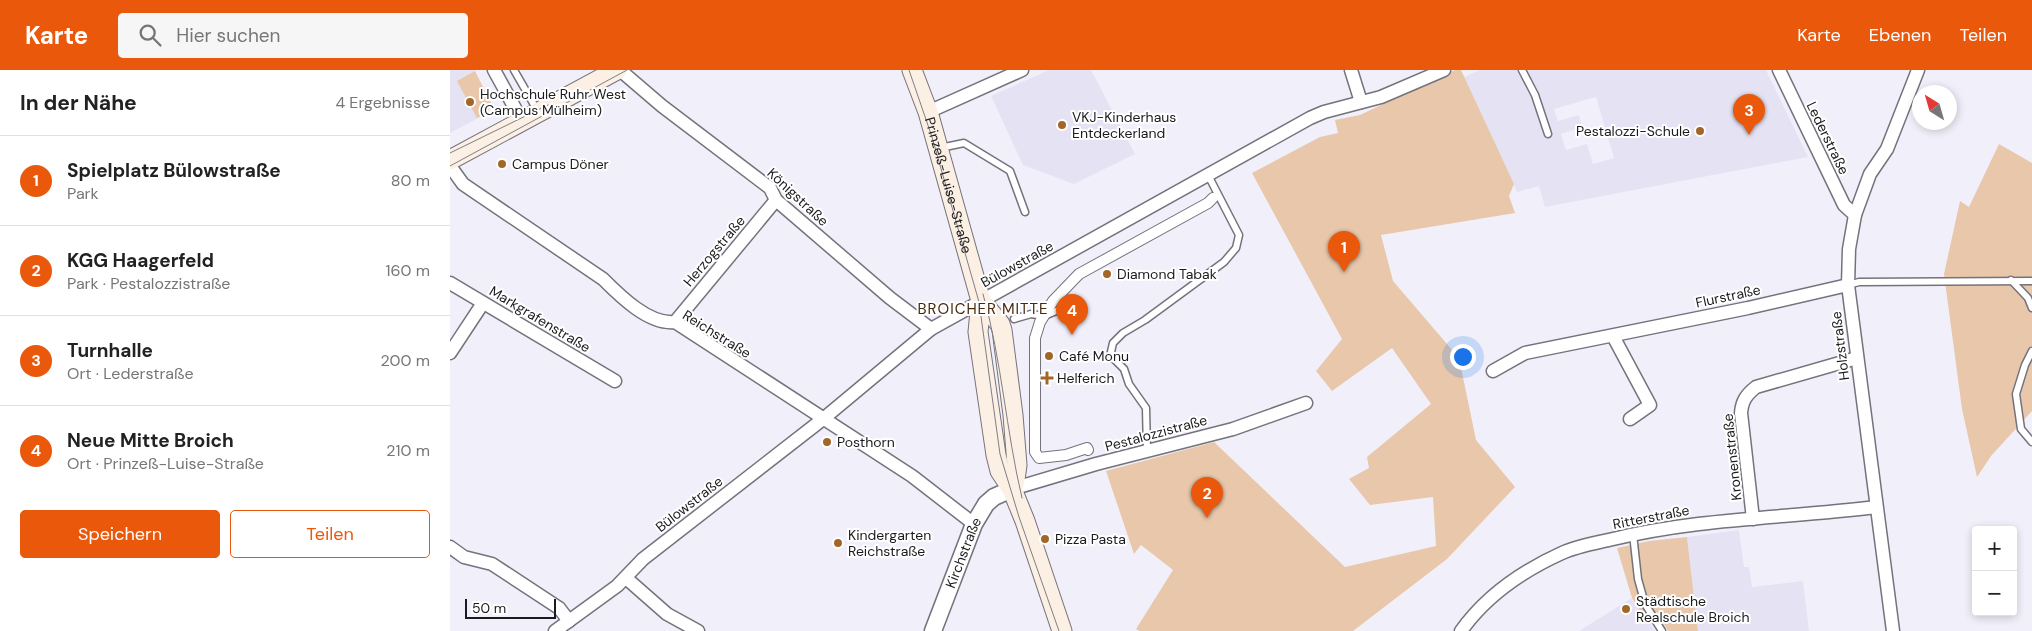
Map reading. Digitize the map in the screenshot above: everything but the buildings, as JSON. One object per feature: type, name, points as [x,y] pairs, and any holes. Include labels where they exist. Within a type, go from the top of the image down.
[{"type":"main road","points":[[450,160],[618,70]]},
{"type":"main road","name":"Prinzeß-Luise-Straße","points":[[912,70],[928,112],[981,301],[978,332],[994,446],[1000,471],[1012,488],[1025,521],[1062,631]]},
{"type":"main road","name":"Prinzeß-Luise-Straße","points":[[981,301],[1000,324],[1006,349],[1017,465],[1016,478],[1012,488]]},
{"type":"street","points":[[494,70],[530,117]]},
{"type":"street","name":"Königstraße","points":[[618,70],[770,188],[776,200],[890,298],[931,329]]},
{"type":"street","points":[[928,112],[1022,70]]},
{"type":"street","points":[[1351,70],[1361,102]]},
{"type":"street","name":"Bülowstraße","points":[[555,631],[626,578],[643,559],[823,419],[931,329],[1310,118],[1324,112],[1381,98],[1444,70]]},
{"type":"street","name":"Lederstraße","points":[[1779,70],[1844,205],[1855,215]]},
{"type":"street","name":"Holzstraße","points":[[1893,631],[1848,284],[1848,249],[1855,215],[1870,174],[1887,149],[1918,70]]},
{"type":"street","name":"Reichstraße","points":[[450,166],[463,184],[603,279],[623,298],[657,321],[675,322],[912,476],[974,524]]},
{"type":"street","points":[[1088,450],[1087,448],[1048,458],[1039,458],[1031,452],[1035,338],[1044,316],[1053,301],[1079,274],[1208,203],[1213,198]]},
{"type":"street","name":"Herzogstraße","points":[[675,322],[776,200]]},
{"type":"street","name":"Markgrafenstraße","points":[[450,283],[616,381]]},
{"type":"street","name":"Flurstraße","points":[[1493,371],[1525,353],[1613,336],[1848,284]]},
{"type":"street","points":[[450,353],[483,303]]},
{"type":"street","points":[[1613,336],[1650,405],[1630,419]]},
{"type":"street","name":"Kronenstraße","points":[[1754,519],[1740,414],[1741,404],[1748,394],[1756,388],[1857,358]]},
{"type":"street","name":"Pestalozzistraße","points":[[1012,488],[1096,464],[1233,429],[1306,403]]},
{"type":"street","name":"Kirchstraße","points":[[933,631],[974,524],[986,504],[994,497],[1012,488]]},
{"type":"street","name":"Ritterstraße","points":[[1461,631],[1484,603],[1532,568],[1564,552],[1633,534],[1695,523],[1876,507]]},
{"type":"street","points":[[450,547],[464,557],[492,564],[559,608],[569,621]]},
{"type":"street","points":[[626,578],[667,614],[698,631]]},
{"type":"lane","points":[[514,70],[530,117]]},
{"type":"lane","points":[[1522,70],[1548,134]]},
{"type":"lane","points":[[939,149],[964,143],[1010,172],[1025,212]]},
{"type":"lane","points":[[1147,452],[1146,408],[1129,384],[1124,369],[1114,359],[1112,352],[1113,343],[1224,262],[1236,248],[1239,234],[1208,175]]},
{"type":"lane","points":[[2011,280],[2028,298],[2032,308]]},
{"type":"lane","points":[[1848,284],[1860,282],[2032,281]]},
{"type":"lane","points":[[1014,319],[1032,314],[1044,316],[1078,302]]},
{"type":"lane","points":[[2032,351],[2016,394],[2021,429],[2032,442]]},
{"type":"lane","points":[[1633,534],[1638,579],[1645,604],[1662,631]]},
{"type":"shaded area","name":"Hochschule Ruhr West (Campus Mülheim)","points":[[450,70],[474,70],[491,103],[490,109],[486,114],[450,133]]},
{"type":"shaded area","name":"VKJ-Kinderhaus Entdeckerland","points":[[1049,70],[1091,70],[1135,154],[1074,184],[1023,165],[991,96]]},
{"type":"shaded area","points":[[1455,70],[1461,70],[1514,184],[1509,196],[1515,213],[1381,235],[1393,281],[1459,358],[1476,440],[1515,487],[1447,559],[1353,631],[1139,631],[1136,629],[1173,570],[1141,545],[1134,554],[1106,471],[1214,442],[1345,567],[1436,546],[1433,497],[1370,505],[1349,479],[1369,468],[1367,457],[1431,404],[1392,348],[1332,391],[1316,371],[1342,339],[1252,173],[1320,137],[1338,133],[1335,120],[1360,115]]},
{"type":"shaded area","name":"Pestalozzi-Schule","points":[[1480,70],[1766,70],[1808,157],[1545,207],[1539,186],[1517,192],[1464,77]],"holes":[[[1596,97],[1614,158],[1593,164],[1587,144],[1566,150],[1561,134],[1582,127],[1579,115],[1558,121],[1554,109]]]},
{"type":"shaded area","points":[[475,71],[491,103],[488,112],[477,118],[457,81]]},
{"type":"shaded area","points":[[1999,144],[2032,163],[2032,411],[1991,456],[1977,477],[1962,409],[1944,274],[1960,201],[1969,207]]},
{"type":"shaded area","points":[[1739,530],[1744,567],[1749,567],[1752,587],[1803,581],[1809,631],[1698,631],[1687,537]]},
{"type":"shaded area","points":[[1687,537],[1698,631],[1668,631],[1657,612],[1647,621],[1632,598],[1617,548],[1649,541]]},
{"type":"shaded area","name":"Städtische Realschule Broich","points":[[1632,598],[1655,631],[1579,631]]},
{"type":"tram line","points":[[450,166],[627,70]]},
{"type":"tram line","points":[[909,70],[932,137],[979,302],[1000,454],[1019,517],[1059,631]]},
{"type":"tram line","points":[[450,153],[548,105]]},
{"type":"tram line","points":[[983,294],[995,345],[1022,498]]},
{"type":"place","name":"Hochschule Ruhr West (Campus Mülheim)","points":[[470,102]]},
{"type":"place","name":"VKJ-Kinderhaus Entdeckerland","points":[[1062,125]]},
{"type":"place","name":"Pestalozzi-Schule","points":[[1700,131]]},
{"type":"place","name":"Turnhalle","points":[[1749,135]]},
{"type":"place","name":"Campus Döner","points":[[502,164]]},
{"type":"place","name":"Spielplatz Bülowstraße","points":[[1344,272]]},
{"type":"place","name":"Diamond Tabak","points":[[1107,274]]},
{"type":"place","name":"Neue Mitte Broich","points":[[1072,335]]},
{"type":"place","name":"Café Monu","points":[[1049,356]]},
{"type":"place","name":"Helferich","points":[[1047,378]]},
{"type":"place","name":"Posthorn","points":[[827,442]]},
{"type":"place","name":"KGG Haagerfeld","points":[[1207,518]]},
{"type":"place","name":"Pizza Pasta","points":[[1045,539]]},
{"type":"place","name":"Kindergarten Reichstraße","points":[[838,543]]},
{"type":"place","name":"Städtische Realschule Broich","points":[[1626,609]]},
{"type":"district","name":"BROICHER MITTE","points":[[983,309]]}]
